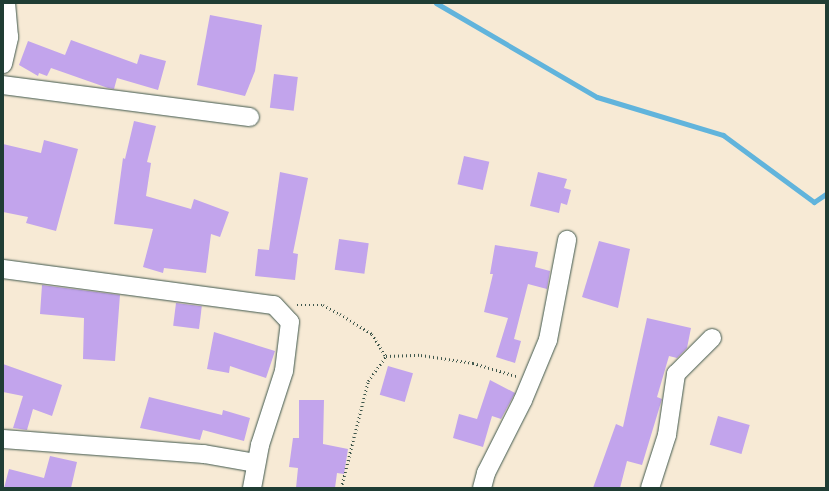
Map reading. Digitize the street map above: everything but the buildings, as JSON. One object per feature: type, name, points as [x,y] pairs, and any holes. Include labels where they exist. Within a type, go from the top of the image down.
[{"type":"street","points":[[3,64],[9,37],[6,3]]},
{"type":"street","points":[[3,85],[250,117]]},
{"type":"street","points":[[482,488],[486,473],[532,381],[548,340],[566,240]]},
{"type":"street","points":[[3,269],[274,305],[290,322],[284,371],[256,463],[252,488]]},
{"type":"street","points":[[650,488],[667,434],[676,374],[712,338]]},
{"type":"street","points":[[3,439],[204,454],[256,463]]},
{"type":"path","points":[[274,305],[323,305],[372,334],[386,356]]},
{"type":"path","points":[[386,356],[421,355],[472,363],[532,381]]},
{"type":"path","points":[[341,488],[368,382],[386,356]]},
{"type":"waterway","points":[[436,3],[597,97],[723,135],[814,202],[826,194]]}]
